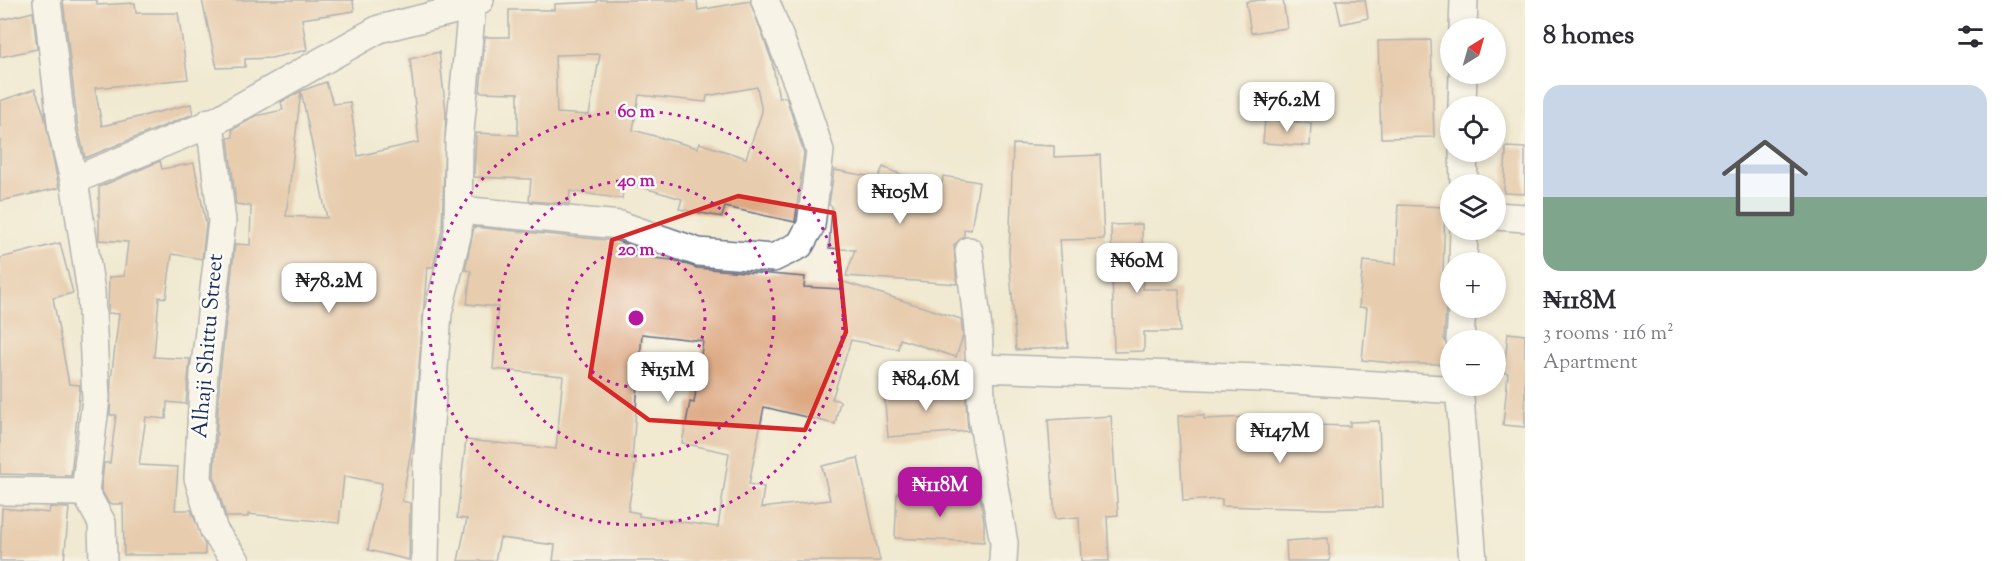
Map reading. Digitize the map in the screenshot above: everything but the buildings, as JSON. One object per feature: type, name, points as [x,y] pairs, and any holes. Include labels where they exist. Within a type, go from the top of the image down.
[{"type":"street","points":[[47,0],[62,131],[74,180],[91,292],[96,398],[85,492],[102,523],[103,561]]},
{"type":"street","points":[[459,210],[620,225],[698,252],[772,258],[800,245],[811,225],[820,151],[800,87],[765,0]]},
{"type":"street","points":[[1463,18],[1464,0]]},
{"type":"street","points":[[74,180],[210,122],[379,29],[476,3],[459,141],[458,232],[438,314],[427,464],[425,561]]},
{"type":"street","name":"Alhaji Shittu Street","points":[[210,122],[222,220],[204,373],[198,478],[214,531],[236,561]]},
{"type":"street","points":[[1506,217],[1525,218]]},
{"type":"street","points":[[969,251],[980,368],[982,418],[1004,543],[1003,561]]},
{"type":"street","points":[[980,368],[1440,387]]},
{"type":"street","points":[[1460,396],[1473,561]]},
{"type":"street","points":[[0,491],[85,492]]},
{"type":"highlighted area","points":[[738,196],[834,213],[846,332],[805,430],[649,420],[590,377],[612,240]]}]
